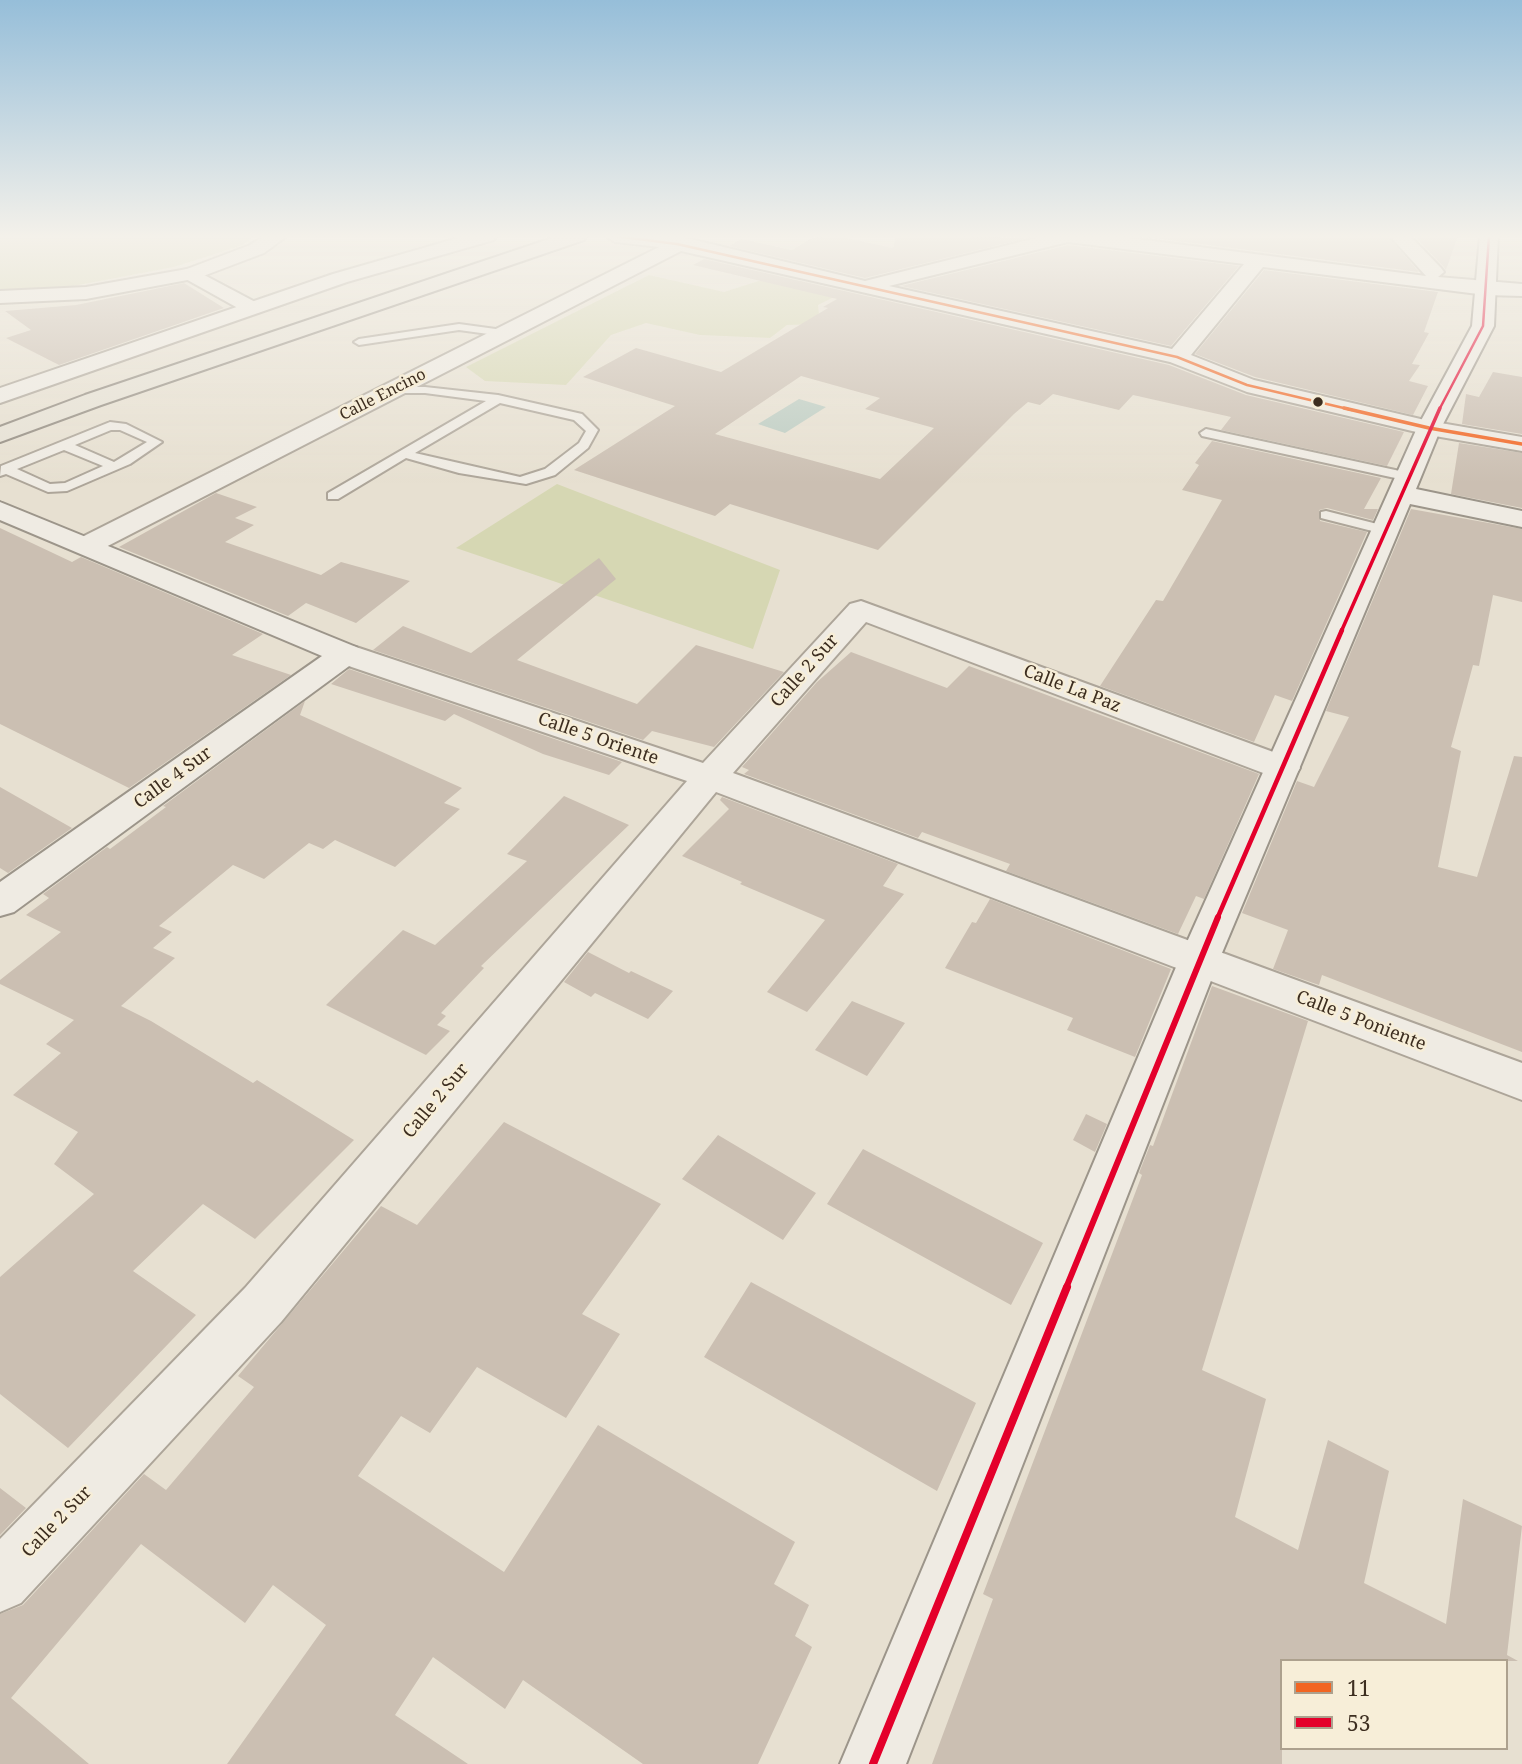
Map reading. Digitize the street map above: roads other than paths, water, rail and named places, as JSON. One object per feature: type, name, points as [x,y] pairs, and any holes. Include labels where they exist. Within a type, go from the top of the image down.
[{"type":"main road","points":[[0,413],[273,318]]},
{"type":"main road","points":[[0,435],[118,391],[333,318]]},
{"type":"street","points":[[0,396],[222,318]]},
{"type":"street","name":"Calle Encino","points":[[88,545],[532,318]]},
{"type":"street","points":[[1007,318],[1177,357],[1247,385],[1429,428],[1522,444]]},
{"type":"street","points":[[1177,357],[1210,318]]},
{"type":"street","points":[[873,1764],[1199,960],[1429,428],[1483,326],[1484,318]]},
{"type":"street","points":[[1405,486],[1522,519]]},
{"type":"street","name":"Calle 5 Oriente","points":[[0,510],[345,654],[710,777],[1199,960]]},
{"type":"street","name":"Calle La Paz","points":[[861,610],[1283,768]]},
{"type":"street","name":"Calle 2 Sur","points":[[0,1582],[264,1305],[710,777],[861,610]]},
{"type":"street","name":"Calle 4 Sur","points":[[0,902],[345,654]]},
{"type":"street","name":"Calle 5 Poniente","points":[[1199,960],[1522,1082]]},
{"type":"lane","points":[[359,342],[459,327],[503,333]]},
{"type":"lane","points":[[392,390],[425,390],[498,399],[578,417],[592,430],[584,445],[550,472],[521,481],[459,469],[404,454]]},
{"type":"lane","points":[[333,496],[498,399]]},
{"type":"lane","points":[[110,426],[122,427],[156,442],[146,451],[67,486],[48,488],[3,470],[110,426]]},
{"type":"lane","points":[[1206,433],[1405,486]]},
{"type":"lane","points":[[63,445],[114,466]]},
{"type":"lane","points":[[1326,515],[1384,530]]}]
